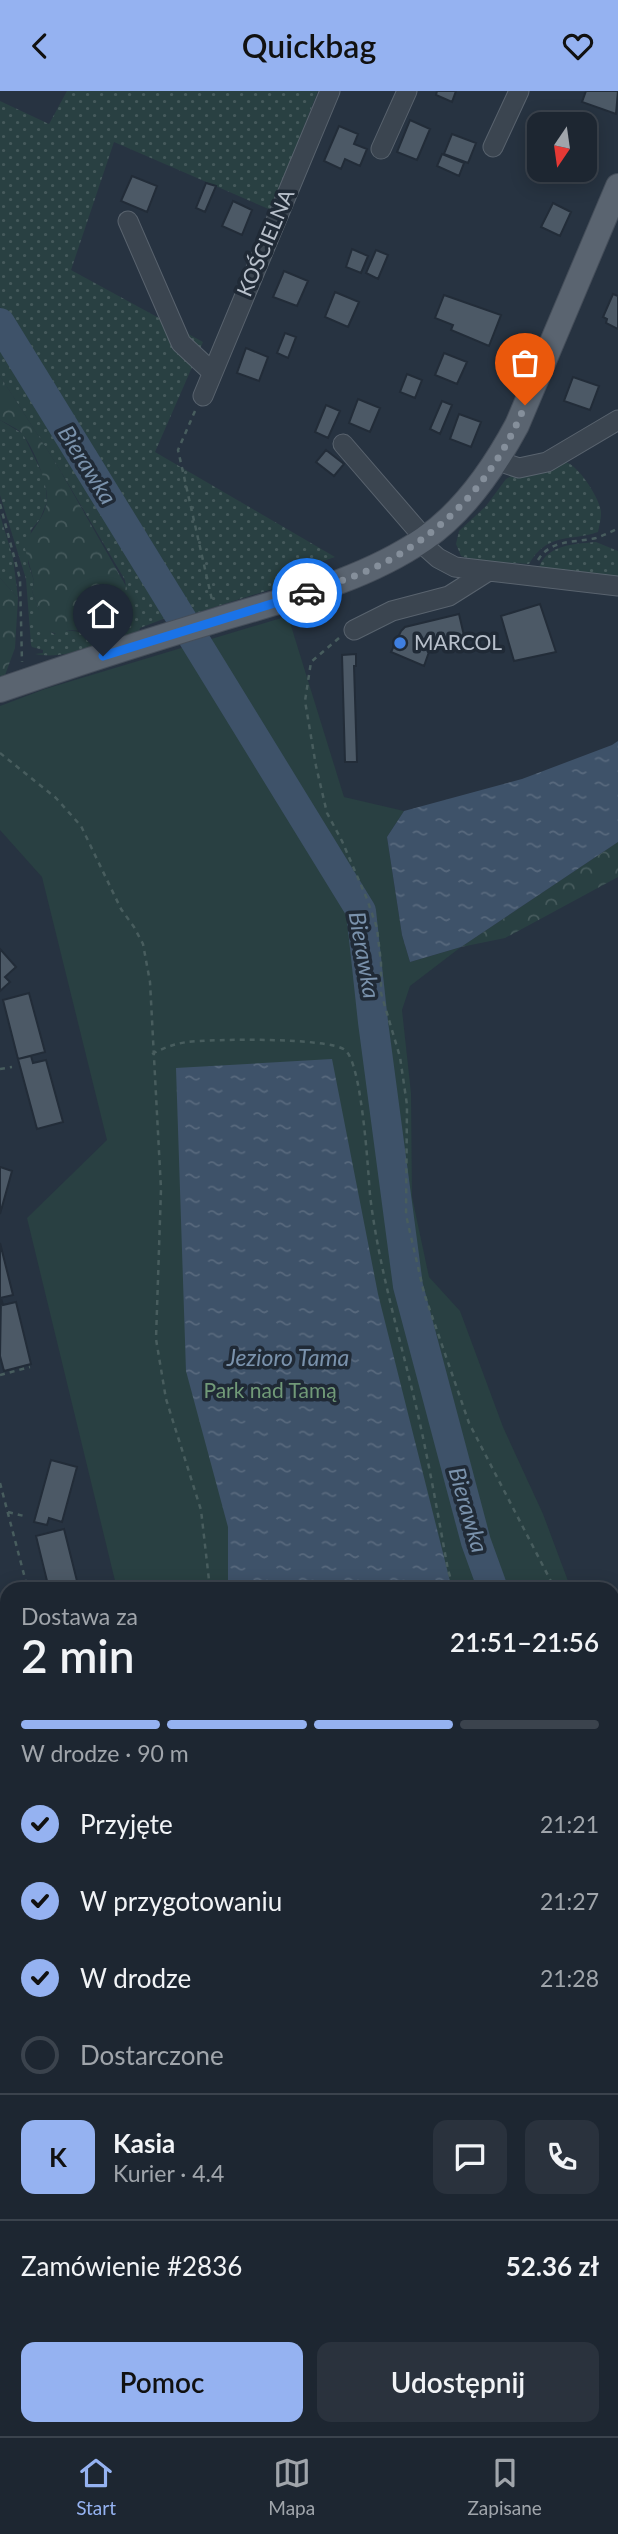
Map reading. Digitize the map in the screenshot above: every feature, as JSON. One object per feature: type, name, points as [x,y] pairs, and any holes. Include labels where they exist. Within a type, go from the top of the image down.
[{"type":"main road","points":[[0,690],[298,596],[379,565],[423,540],[462,505],[498,461],[517,425],[618,186]]},
{"type":"street","name":"KOŚCIELNA","points":[[202,395],[330,91]]},
{"type":"street","points":[[381,149],[407,91]]},
{"type":"street","points":[[493,147],[519,91]]},
{"type":"street","points":[[128,221],[181,343],[212,372]]},
{"type":"street","points":[[498,461],[519,468],[547,462],[618,420]]},
{"type":"street","points":[[343,444],[438,558],[455,567],[618,586]]},
{"type":"street","points":[[354,630],[392,611],[449,596],[487,572]]},
{"type":"path","points":[[202,395],[178,450],[216,620]]},
{"type":"path","points":[[0,504],[20,579],[20,643],[24,682]]},
{"type":"path","points":[[533,576],[535,564],[546,549],[567,542],[598,538],[617,529]]},
{"type":"path","points":[[354,630],[346,632],[311,661],[305,701],[327,813],[342,841],[377,929],[381,993],[400,1057],[407,1105],[406,1215],[424,1293],[469,1423],[551,1582]]},
{"type":"path","points":[[0,753],[69,811],[90,842],[121,909],[143,944],[150,982],[161,1189],[156,1339],[166,1399],[201,1510],[209,1582]]},
{"type":"path","points":[[152,1054],[175,1044],[223,1040],[323,1043],[341,1048],[350,1056],[359,1093],[381,1262],[419,1421],[452,1582]]},
{"type":"path","points":[[0,1069],[12,1067]]},
{"type":"path","points":[[0,1375],[30,1367]]},
{"type":"path","points":[[0,1483],[26,1582]]},
{"type":"path","points":[[8,1513],[24,1516]]},
{"type":"green space","points":[[67,91],[318,91],[271,210],[114,142],[71,270],[203,342],[155,452],[335,557],[280,576],[282,586],[189,615],[0,307],[0,101],[49,124]]},
{"type":"green space","points":[[0,334],[81,472],[171,616],[140,628],[139,632],[87,649],[60,655],[35,654],[43,653],[43,650],[31,645],[26,579],[0,495],[0,420],[23,434],[45,479],[47,502],[40,519],[31,530],[28,563],[34,581],[32,591],[46,629],[54,634],[65,630],[80,632],[98,624],[119,630],[126,629],[129,610],[125,580],[57,465],[0,376]]},
{"type":"green space","points":[[0,376],[57,465],[135,602],[129,610],[126,629],[119,630],[99,624],[93,631],[66,630],[63,635],[34,626],[34,615],[39,610],[32,591],[34,581],[24,545],[44,513],[47,501],[46,486],[27,440],[18,430],[0,420]]},
{"type":"green space","points":[[566,462],[583,477],[598,501],[601,514],[598,532],[551,542],[536,554],[529,564],[476,561],[461,556],[456,544],[459,531],[486,506],[506,479],[515,474],[541,474]]},
{"type":"green space","points":[[0,515],[13,558],[18,598],[0,578]]},
{"type":"green space","points":[[596,542],[618,551],[618,577],[539,567],[543,559],[555,550]]},
{"type":"green space","points":[[0,578],[18,598],[15,648],[5,675],[0,677]]},
{"type":"green space","name":"Park nad Tamą","points":[[288,616],[344,797],[404,811],[387,837],[402,935],[410,962],[461,947],[410,986],[402,1010],[411,1093],[412,1197],[429,1277],[460,1311],[503,1427],[543,1514],[568,1582],[115,1582],[27,1218],[107,1140],[42,877],[0,830],[0,706],[45,689]]},
{"type":"green space","points":[[618,842],[618,877],[505,938],[461,947]]},
{"type":"water","points":[[618,741],[618,842],[461,947],[410,962],[402,935],[387,837],[404,811],[522,779]]},
{"type":"water","name":"Jezioro Tama","points":[[332,1059],[378,1294],[450,1582],[228,1582],[228,1527],[186,1371],[176,1068]]},
{"type":"building","points":[[437,91],[456,91],[452,102],[436,95]]},
{"type":"building","points":[[586,91],[618,91],[616,114],[582,102]]},
{"type":"building","points":[[410,120],[430,129],[417,160],[397,152]]},
{"type":"building","points":[[339,126],[358,134],[354,144],[367,149],[360,166],[345,159],[341,169],[324,161]]},
{"type":"building","points":[[452,134],[476,143],[468,163],[444,154]]},
{"type":"building","points":[[442,154],[464,163],[459,176],[437,166]]},
{"type":"building","points":[[132,176],[157,186],[147,212],[121,201]]},
{"type":"building","points":[[206,183],[216,186],[205,212],[196,208]]},
{"type":"building","points":[[233,201],[252,210],[242,235],[222,226]]},
{"type":"building","points":[[553,203],[571,212],[560,236],[541,227]]},
{"type":"building","points":[[352,249],[368,256],[361,273],[346,267]]},
{"type":"building","points":[[376,250],[388,255],[378,279],[366,273]]},
{"type":"building","points":[[284,271],[308,281],[297,306],[273,297]]},
{"type":"building","points":[[335,292],[359,302],[348,327],[325,317]]},
{"type":"building","points":[[613,294],[618,296],[618,329],[606,323],[607,319],[603,317]]},
{"type":"building","points":[[444,295],[501,315],[489,346],[451,330],[453,325],[435,318]]},
{"type":"building","points":[[285,333],[296,337],[288,358],[277,353]]},
{"type":"building","points":[[246,348],[268,357],[259,381],[237,373]]},
{"type":"building","points":[[444,353],[467,362],[457,384],[435,375]]},
{"type":"building","points":[[407,374],[422,380],[415,398],[400,392]]},
{"type":"building","points":[[573,377],[599,386],[590,410],[564,401]]},
{"type":"building","points":[[358,399],[380,408],[370,432],[349,423]]},
{"type":"building","points":[[442,401],[452,405],[440,434],[430,429]]},
{"type":"building","points":[[326,405],[340,411],[328,438],[315,432]]},
{"type":"building","points":[[459,414],[481,422],[471,447],[450,439]]},
{"type":"building","points":[[326,450],[344,464],[334,476],[316,462]]},
{"type":"building","points":[[540,604],[556,652],[514,661],[501,616]]},
{"type":"building","points":[[459,614],[465,640],[430,649],[424,666],[391,652],[405,627]]},
{"type":"building","points":[[356,654],[354,666],[357,762],[345,762],[342,655]]},
{"type":"building","points":[[0,949],[16,967],[5,977],[10,982],[0,991]]},
{"type":"building","points":[[29,993],[45,1052],[18,1059],[3,1000]]},
{"type":"building","points":[[31,1056],[33,1063],[46,1060],[63,1122],[37,1129],[18,1059]]},
{"type":"building","points":[[0,1167],[12,1171],[0,1214]]},
{"type":"building","points":[[0,1243],[13,1295],[0,1298]]},
{"type":"building","points":[[1,1298],[3,1305],[16,1302],[31,1364],[4,1371],[0,1356]]},
{"type":"building","points":[[51,1460],[77,1467],[62,1522],[49,1518],[47,1525],[34,1522]]},
{"type":"building","points":[[64,1529],[77,1582],[47,1582],[36,1536]]},
{"type":"waterway","name":"Bierawka","points":[[0,323],[361,911],[408,1286],[476,1542],[490,1582]]},
{"type":"way so far","points":[[307,593],[379,565],[425,539],[445,523],[498,461],[525,405]]},
{"type":"place","name":"MARCOL","points":[[400,643]]},
{"type":"route","points":[[103,656],[307,593]]}]
